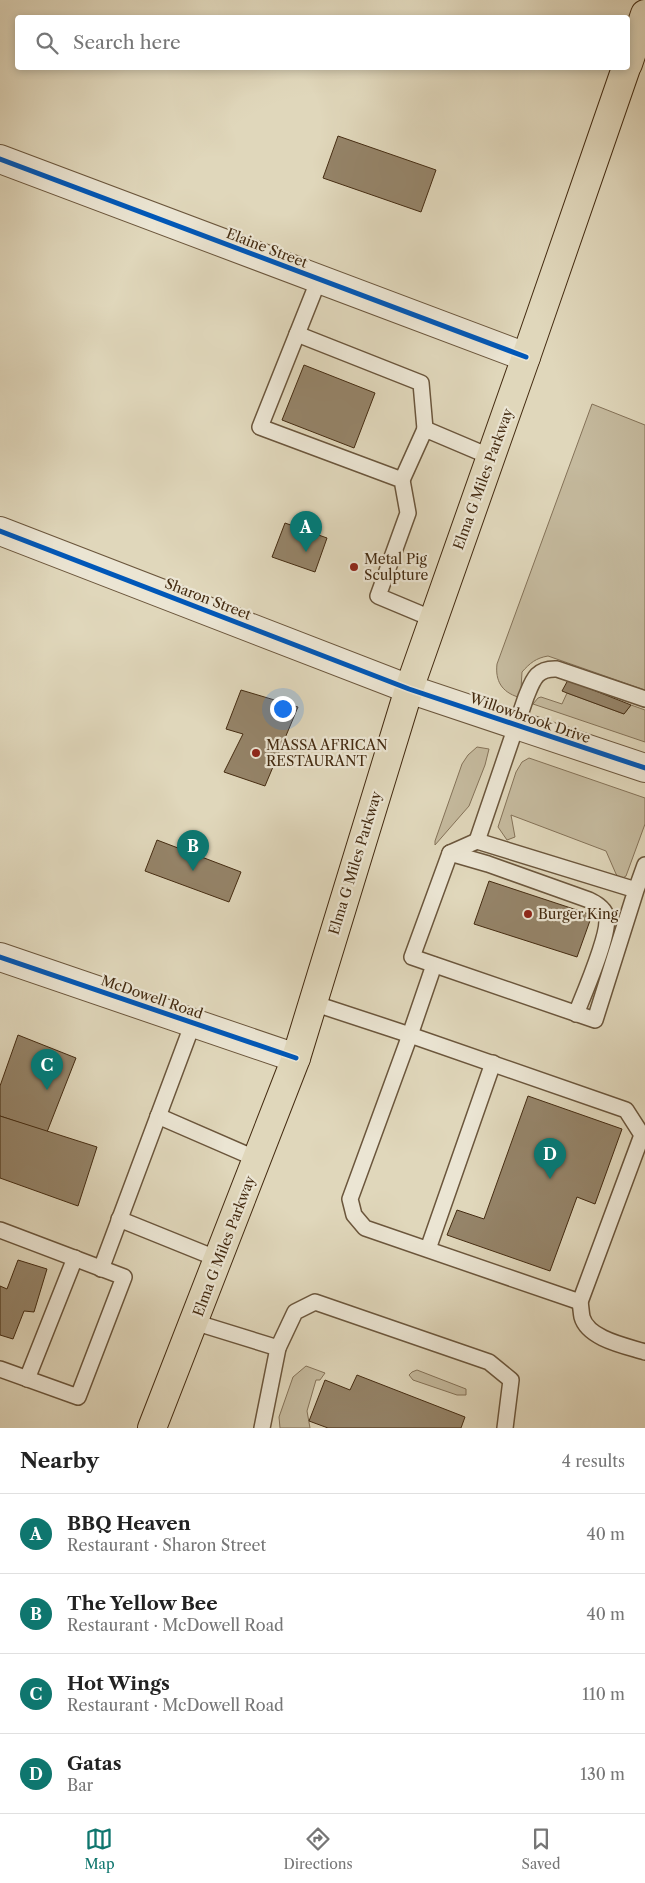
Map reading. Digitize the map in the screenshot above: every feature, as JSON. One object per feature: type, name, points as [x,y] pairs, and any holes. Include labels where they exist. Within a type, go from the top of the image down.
[{"type":"main road","name":"Elma G Miles Parkway","points":[[630,57],[645,14]]},
{"type":"main road","name":"Elma G Miles Parkway","points":[[152,1428],[296,1058],[408,689],[626,70]]},
{"type":"street","name":"Elaine Street","points":[[0,159],[526,357]]},
{"type":"street","name":"Sharon Street","points":[[0,530],[408,689]]},
{"type":"street","name":"Willowbrook Drive","points":[[408,689],[645,768]]},
{"type":"street","name":"McDowell Road","points":[[0,957],[296,1058]]},
{"type":"lane","points":[[319,279],[260,427],[402,480]]},
{"type":"lane","points":[[297,334],[421,383],[425,429],[402,480],[408,514],[378,596],[433,619]]},
{"type":"lane","points":[[425,429],[491,457]]},
{"type":"lane","points":[[477,841],[516,725],[535,677],[539,672],[549,668],[557,668],[645,699]]},
{"type":"lane","points":[[636,890],[477,841],[450,853],[412,958],[595,1020],[645,866]]},
{"type":"lane","points":[[450,853],[580,896],[599,906],[606,915],[606,928],[599,954],[576,1014]]},
{"type":"lane","points":[[434,965],[350,1200],[354,1215],[365,1228],[580,1302]]},
{"type":"lane","points":[[313,1003],[626,1110],[642,1135],[580,1302],[582,1317],[586,1326],[597,1336],[645,1352]]},
{"type":"lane","points":[[101,1269],[193,1023]]},
{"type":"lane","points":[[428,1249],[493,1063]]},
{"type":"lane","points":[[158,1116],[257,1159]]},
{"type":"lane","points":[[119,1220],[218,1259]]},
{"type":"lane","points":[[0,1230],[124,1277],[78,1397],[0,1369]]},
{"type":"lane","points":[[27,1379],[75,1258]]},
{"type":"lane","points":[[262,1428],[278,1348],[295,1312],[315,1302],[489,1362],[510,1380],[505,1428]]},
{"type":"lane","points":[[194,1322],[278,1348]]},
{"type":"shaded area","points":[[592,404],[645,425],[645,690],[548,656],[534,661],[522,672],[521,689],[518,697],[512,695],[501,685],[497,676],[497,664]]},
{"type":"shaded area","points":[[567,693],[624,714],[631,705],[645,710],[645,742],[533,704],[541,697],[562,704]]},
{"type":"shaded area","points":[[477,747],[489,749],[485,765],[469,806],[435,845],[462,764]]},
{"type":"shaded area","points":[[529,758],[645,798],[645,824],[626,876],[621,879],[616,874],[606,851],[511,815],[515,837],[507,840],[498,827],[516,772],[522,762]]},
{"type":"shaded area","points":[[306,1366],[325,1373],[320,1380],[316,1380],[307,1411],[310,1428],[280,1428],[279,1417],[293,1377]]},
{"type":"shaded area","points":[[417,1370],[466,1389],[466,1395],[457,1395],[413,1380],[409,1375]]},
{"type":"building","points":[[338,136],[436,170],[421,212],[323,178]]},
{"type":"building","points":[[304,365],[375,393],[354,448],[282,420]]},
{"type":"building","points":[[285,523],[327,538],[315,572],[272,557]]},
{"type":"building","points":[[568,680],[631,705],[624,714],[562,691]]},
{"type":"building","name":"MASSA AFRICAN RESTAURANT","points":[[241,690],[298,707],[265,786],[224,772],[243,734],[226,729]]},
{"type":"building","points":[[157,840],[241,872],[229,902],[145,871]]},
{"type":"building","points":[[489,881],[592,915],[577,957],[474,924]]},
{"type":"building","points":[[18,1035],[76,1058],[47,1132],[0,1116],[0,1086]]},
{"type":"building","points":[[528,1096],[622,1129],[595,1204],[577,1197],[550,1271],[447,1235],[457,1210],[484,1219]]},
{"type":"building","points":[[0,1116],[97,1147],[78,1206],[0,1178]]},
{"type":"building","points":[[18,1260],[47,1269],[34,1312],[24,1311],[13,1339],[0,1335],[0,1286],[7,1289]]},
{"type":"building","points":[[357,1375],[465,1417],[461,1428],[328,1428],[309,1421],[325,1380],[350,1390]]},
{"type":"cycle path","points":[[0,159],[526,357]]},
{"type":"cycle path","points":[[0,531],[409,689],[645,768]]},
{"type":"cycle path","points":[[0,957],[296,1058]]},
{"type":"place","name":"BBQ Heaven","points":[[306,552]]},
{"type":"place","name":"Metal Pig Sculpture","points":[[354,567]]},
{"type":"place","name":"MASSA AFRICAN RESTAURANT","points":[[256,753]]},
{"type":"place","name":"The Yellow Bee","points":[[193,871]]},
{"type":"place","name":"Burger King","points":[[528,914]]},
{"type":"place","name":"Hot Wings","points":[[47,1090]]},
{"type":"place","name":"Gatas","points":[[550,1179]]}]
